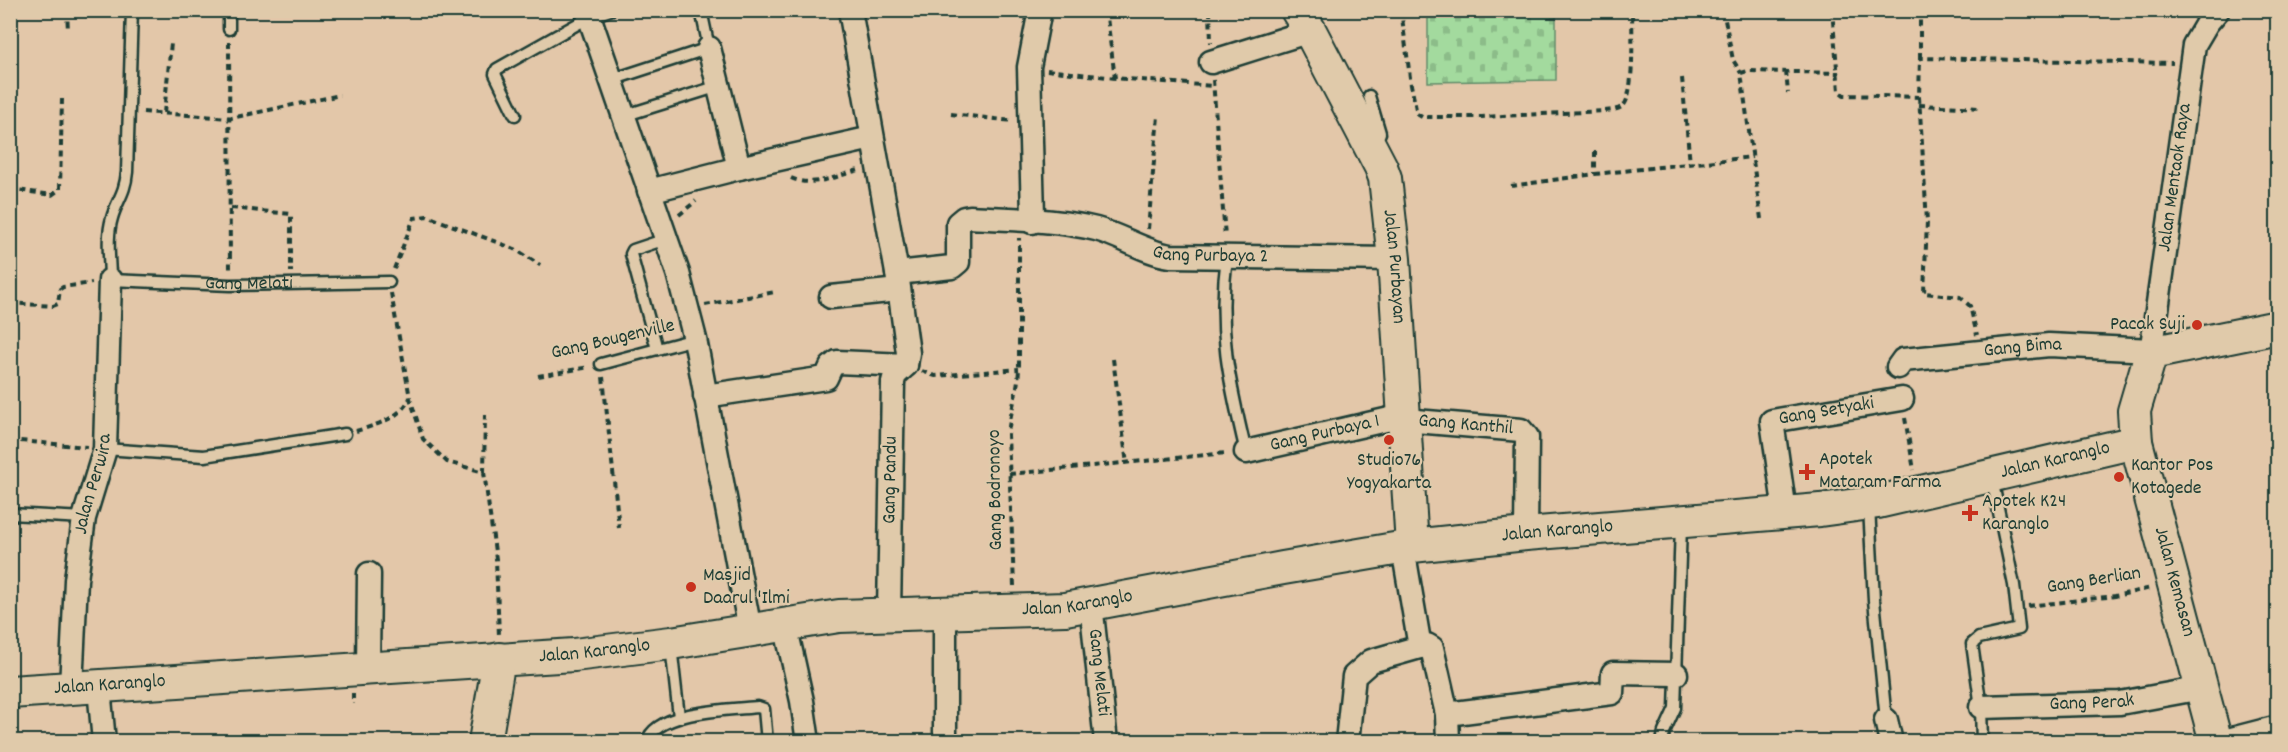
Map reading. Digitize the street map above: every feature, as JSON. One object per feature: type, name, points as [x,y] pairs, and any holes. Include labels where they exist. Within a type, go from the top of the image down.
[{"type":"street","points":[[705,396],[826,378],[831,367],[837,362],[907,360],[898,282],[850,10]]},
{"type":"street","points":[[1032,222],[1029,67],[1040,10]]},
{"type":"street","name":"Jalan Mentaok Raya","points":[[2152,352],[2194,45],[2218,11]]},
{"type":"street","points":[[596,13],[611,80],[688,309],[750,630]]},
{"type":"street","points":[[1211,62],[1304,21]]},
{"type":"street","name":"Jalan Purbayan","points":[[1304,21],[1385,178],[1394,259],[1404,418],[1407,547]]},
{"type":"street","points":[[709,48],[739,168]]},
{"type":"street","points":[[649,191],[872,138]]},
{"type":"street","name":"Gang Purbaya 2","points":[[898,282],[956,265],[958,262],[958,223],[964,218],[1057,223],[1096,229],[1146,250],[1170,256],[1394,259]]},
{"type":"street","name":"Jalan Perwira","points":[[104,741],[85,688],[76,580],[84,518],[105,448],[110,280]]},
{"type":"street","points":[[831,297],[898,282]]},
{"type":"street","points":[[2152,352],[2277,327]]},
{"type":"street","name":"Gang Bima","points":[[1898,367],[1903,360],[2049,345],[2152,352]]},
{"type":"street","name":"Jalan Kemasan","points":[[2152,352],[2134,411],[2136,442],[2218,741]]},
{"type":"street","name":"Gang Pandu","points":[[889,613],[892,382],[907,360]]},
{"type":"street","name":"Gang Setyaki","points":[[1785,512],[1772,421],[1902,399]]},
{"type":"street","name":"Gang Purbaya 1","points":[[1246,452],[1404,418]]},
{"type":"street","name":"Gang Kanthil","points":[[1404,418],[1521,430],[1525,433],[1527,437],[1526,534]]},
{"type":"street","name":"Jalan Karanglo","points":[[10,692],[574,655],[671,643],[839,616],[1065,609],[1283,567],[1407,547],[1526,534],[1868,504],[2136,442]]},
{"type":"street","points":[[1407,547],[1420,647]]},
{"type":"street","points":[[368,667],[369,574]]},
{"type":"street","name":"Gang Melati","points":[[1091,604],[1106,741]]},
{"type":"street","points":[[945,611],[945,741]]},
{"type":"street","points":[[785,624],[802,701],[808,741]]},
{"type":"street","points":[[1347,741],[1354,676],[1371,662],[1427,645],[1432,648],[1447,714],[1448,741]]},
{"type":"street","points":[[485,741],[499,659]]},
{"type":"street","points":[[1447,714],[1612,693],[1613,673],[1676,674]]},
{"type":"street","name":"Gang Perak","points":[[1981,707],[2120,703],[2202,688]]},
{"type":"street","points":[[2218,741],[2277,727]]},
{"type":"lane","points":[[110,280],[109,237],[112,217],[125,188],[132,10]]},
{"type":"lane","points":[[229,10],[229,29]]},
{"type":"lane","points":[[611,80],[709,48],[702,10]]},
{"type":"lane","points":[[515,115],[496,81],[497,69],[596,13]]},
{"type":"lane","points":[[623,116],[719,86]]},
{"type":"lane","points":[[1369,96],[1380,133],[1378,139],[1370,146]]},
{"type":"lane","points":[[657,349],[631,254],[633,250],[666,239]]},
{"type":"lane","points":[[1227,256],[1223,281],[1225,356],[1246,452]]},
{"type":"lane","name":"Gang Melati","points":[[110,280],[230,285],[389,282]]},
{"type":"lane","name":"Gang Bougenville","points":[[601,364],[695,339]]},
{"type":"lane","points":[[105,448],[204,456],[345,434]]},
{"type":"lane","points":[[1982,741],[1981,707],[1972,644],[1979,638],[2018,630],[2018,608],[1991,476]]},
{"type":"lane","points":[[1868,504],[1874,600],[1888,731]]},
{"type":"lane","points":[[10,514],[84,518]]},
{"type":"lane","points":[[1662,741],[1675,708],[1681,521]]},
{"type":"lane","points":[[671,643],[679,717]]},
{"type":"lane","points":[[647,741],[657,726],[679,717],[762,708],[767,741]]},
{"type":"lane","points":[[657,726],[659,741]]},
{"type":"path","points":[[10,80],[12,10]]},
{"type":"path","points":[[68,10],[68,32]]},
{"type":"path","points":[[1106,10],[1115,78]]},
{"type":"path","points":[[1210,10],[1211,62],[1227,256]]},
{"type":"path","points":[[1401,10],[1415,110],[1422,117],[1482,117],[1618,109],[1628,100],[1633,60],[1632,10]]},
{"type":"path","points":[[1723,10],[1733,60],[1741,73],[1761,219]]},
{"type":"path","points":[[1832,10],[1839,91],[1844,95],[1919,97]]},
{"type":"path","points":[[1920,10],[1919,105],[1927,221],[1924,293],[1960,297],[1970,306],[1981,353]]},
{"type":"path","points":[[229,29],[230,285]]},
{"type":"path","points":[[164,113],[171,43]]},
{"type":"path","points":[[1920,58],[2191,63]]},
{"type":"path","points":[[1029,67],[1115,78],[1214,86]]},
{"type":"path","points":[[1741,73],[1748,70],[1839,73]]},
{"type":"path","points":[[1786,71],[1788,93]]},
{"type":"path","points":[[1682,78],[1690,164]]},
{"type":"path","points":[[129,112],[231,118],[340,95]]},
{"type":"path","points":[[10,189],[52,195],[60,189],[62,99]]},
{"type":"path","points":[[1919,105],[1980,108]]},
{"type":"path","points":[[951,114],[1030,123]]},
{"type":"path","points":[[1146,250],[1158,116]]},
{"type":"path","points":[[1594,151],[1595,174]]},
{"type":"path","points":[[1511,186],[1595,174],[1752,157]]},
{"type":"path","points":[[231,208],[291,214],[291,285]]},
{"type":"path","points":[[484,472],[447,462],[423,439],[410,398],[389,282],[414,218],[420,216],[427,216],[515,249],[540,265]]},
{"type":"path","name":"Gang Bodronoyo","points":[[1014,611],[1009,427],[1018,390],[1018,242],[1032,222]]},
{"type":"path","points":[[10,303],[53,306],[58,304],[60,289],[63,287],[110,280]]},
{"type":"path","points":[[688,309],[775,292]]},
{"type":"path","points":[[1113,359],[1127,464]]},
{"type":"path","points":[[907,360],[920,370],[935,376],[1019,369]]},
{"type":"path","points":[[601,364],[619,528]]},
{"type":"path","name":"Gang Bougenville","points":[[538,376],[601,364]]},
{"type":"path","points":[[345,434],[383,422],[404,406],[410,398]]},
{"type":"path","points":[[1902,399],[1918,493]]},
{"type":"path","points":[[485,414],[484,472],[495,558],[499,659]]},
{"type":"path","points":[[10,440],[105,448]]},
{"type":"path","points":[[1009,474],[1246,452]]},
{"type":"path","name":"Gang Berlian","points":[[2018,608],[2115,596],[2175,582]]},
{"type":"green space","points":[[1428,11],[1556,11],[1556,80],[1428,82]]},
{"type":"place","name":"Pacak Suji","points":[[2197,325]]},
{"type":"place","name":"Studio76 Yogyakarta","points":[[1389,440]]},
{"type":"place","name":"Apotek Mataram Farma","points":[[1807,472]]},
{"type":"place","name":"Kantor Pos Kotagede","points":[[2119,477]]},
{"type":"place","name":"Apotek K24 Karanglo","points":[[1970,513]]},
{"type":"place","name":"Masjid Daarul 'Ilmi","points":[[691,587]]}]
